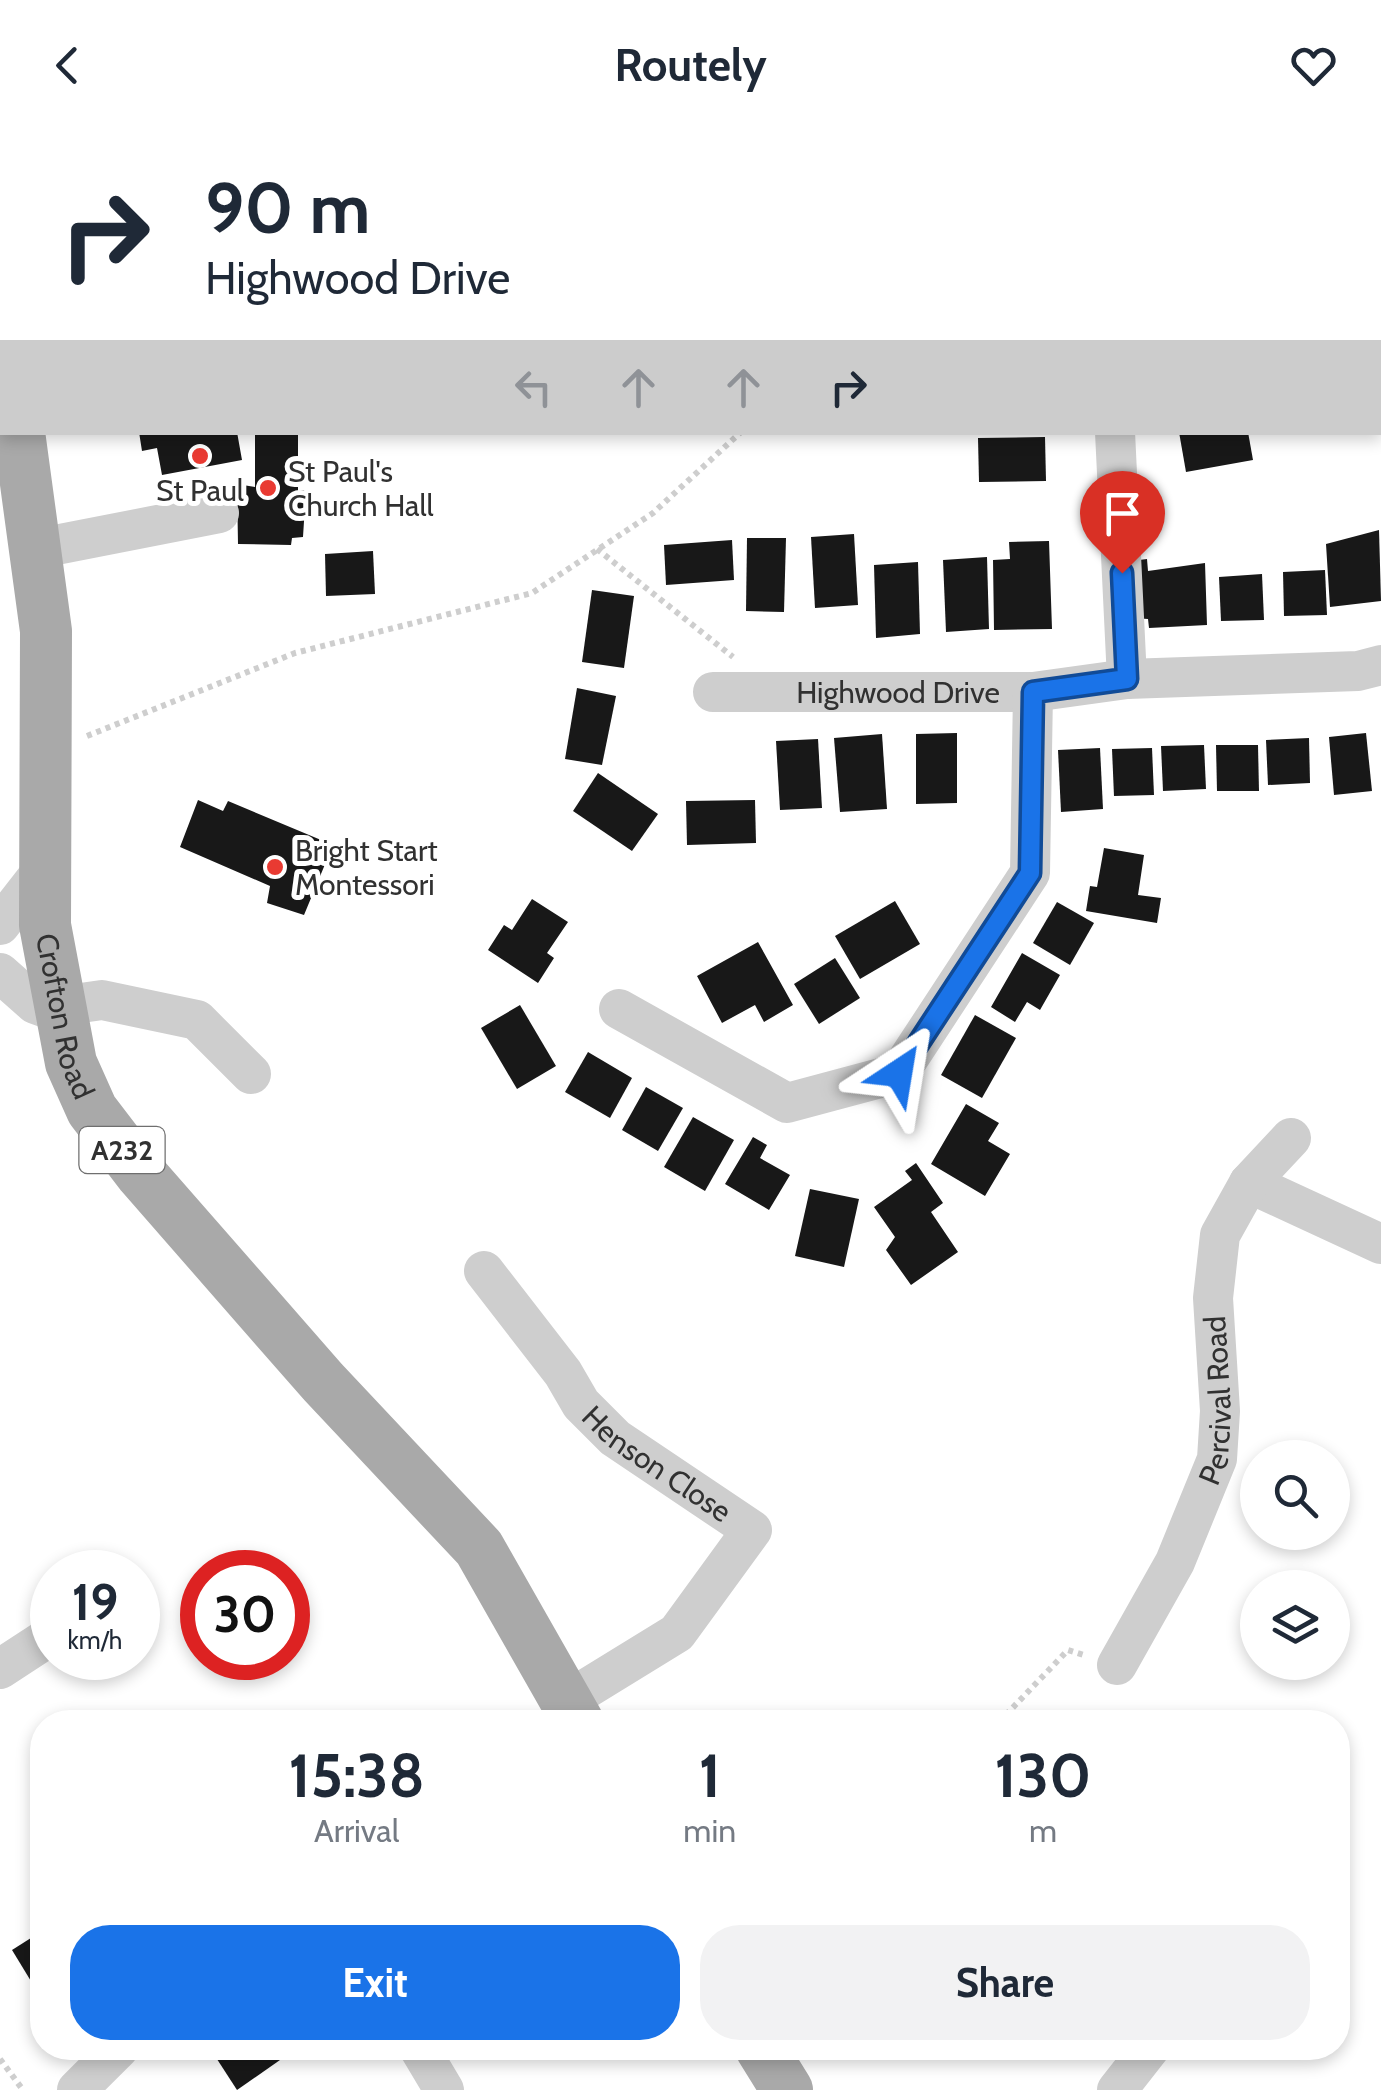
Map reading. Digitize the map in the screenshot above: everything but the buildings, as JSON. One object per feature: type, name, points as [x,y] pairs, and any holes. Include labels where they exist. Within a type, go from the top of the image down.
[{"type":"main road","name":"Crofton Road","points":[[19,435],[46,631],[46,936],[71,1063],[92,1110],[141,1174],[323,1382],[480,1548],[572,1710]]},
{"type":"main road","points":[[769,2060],[788,2090]]},
{"type":"street","points":[[1115,435],[1127,679]]},
{"type":"street","points":[[34,549],[219,513]]},
{"type":"street","name":"Highwood Drive","points":[[713,692],[1033,692],[1127,679],[1358,672],[1381,666]]},
{"type":"street","points":[[620,1009],[787,1103],[899,1073],[1030,873],[1033,692]]},
{"type":"street","points":[[0,924],[46,866]]},
{"type":"street","points":[[0,973],[35,1004],[59,1007],[102,1000],[197,1020],[251,1074]]},
{"type":"street","name":"Percival Road","points":[[1117,1665],[1175,1562],[1217,1459],[1220,1411],[1213,1298],[1220,1235],[1249,1183],[1291,1138]]},
{"type":"street","points":[[1249,1183],[1381,1244]]},
{"type":"street","name":"Henson Close","points":[[484,1271],[563,1373],[581,1404],[615,1438],[752,1530],[677,1634],[574,1710]]},
{"type":"street","points":[[0,1669],[30,1649]]},
{"type":"street","points":[[76,2090],[106,2060]]},
{"type":"street","points":[[427,2060],[444,2090]]},
{"type":"street","points":[[1117,2090],[1141,2060]]},
{"type":"path","points":[[47,752],[295,652],[532,592],[653,512],[737,435]]},
{"type":"path","points":[[597,550],[778,692]]},
{"type":"path","points":[[1010,1710],[1068,1650],[1117,1665]]},
{"type":"path","points":[[0,2059],[23,2090]]},
{"type":"place","name":"St Paul","points":[[200,456]]},
{"type":"place","name":"St Paul's Church Hall","points":[[268,488]]},
{"type":"place","name":"Bright Start Montessori","points":[[275,867]]},
{"type":"route","points":[[899,1073],[1030,873],[1033,692],[1127,679],[1122,573]]}]
